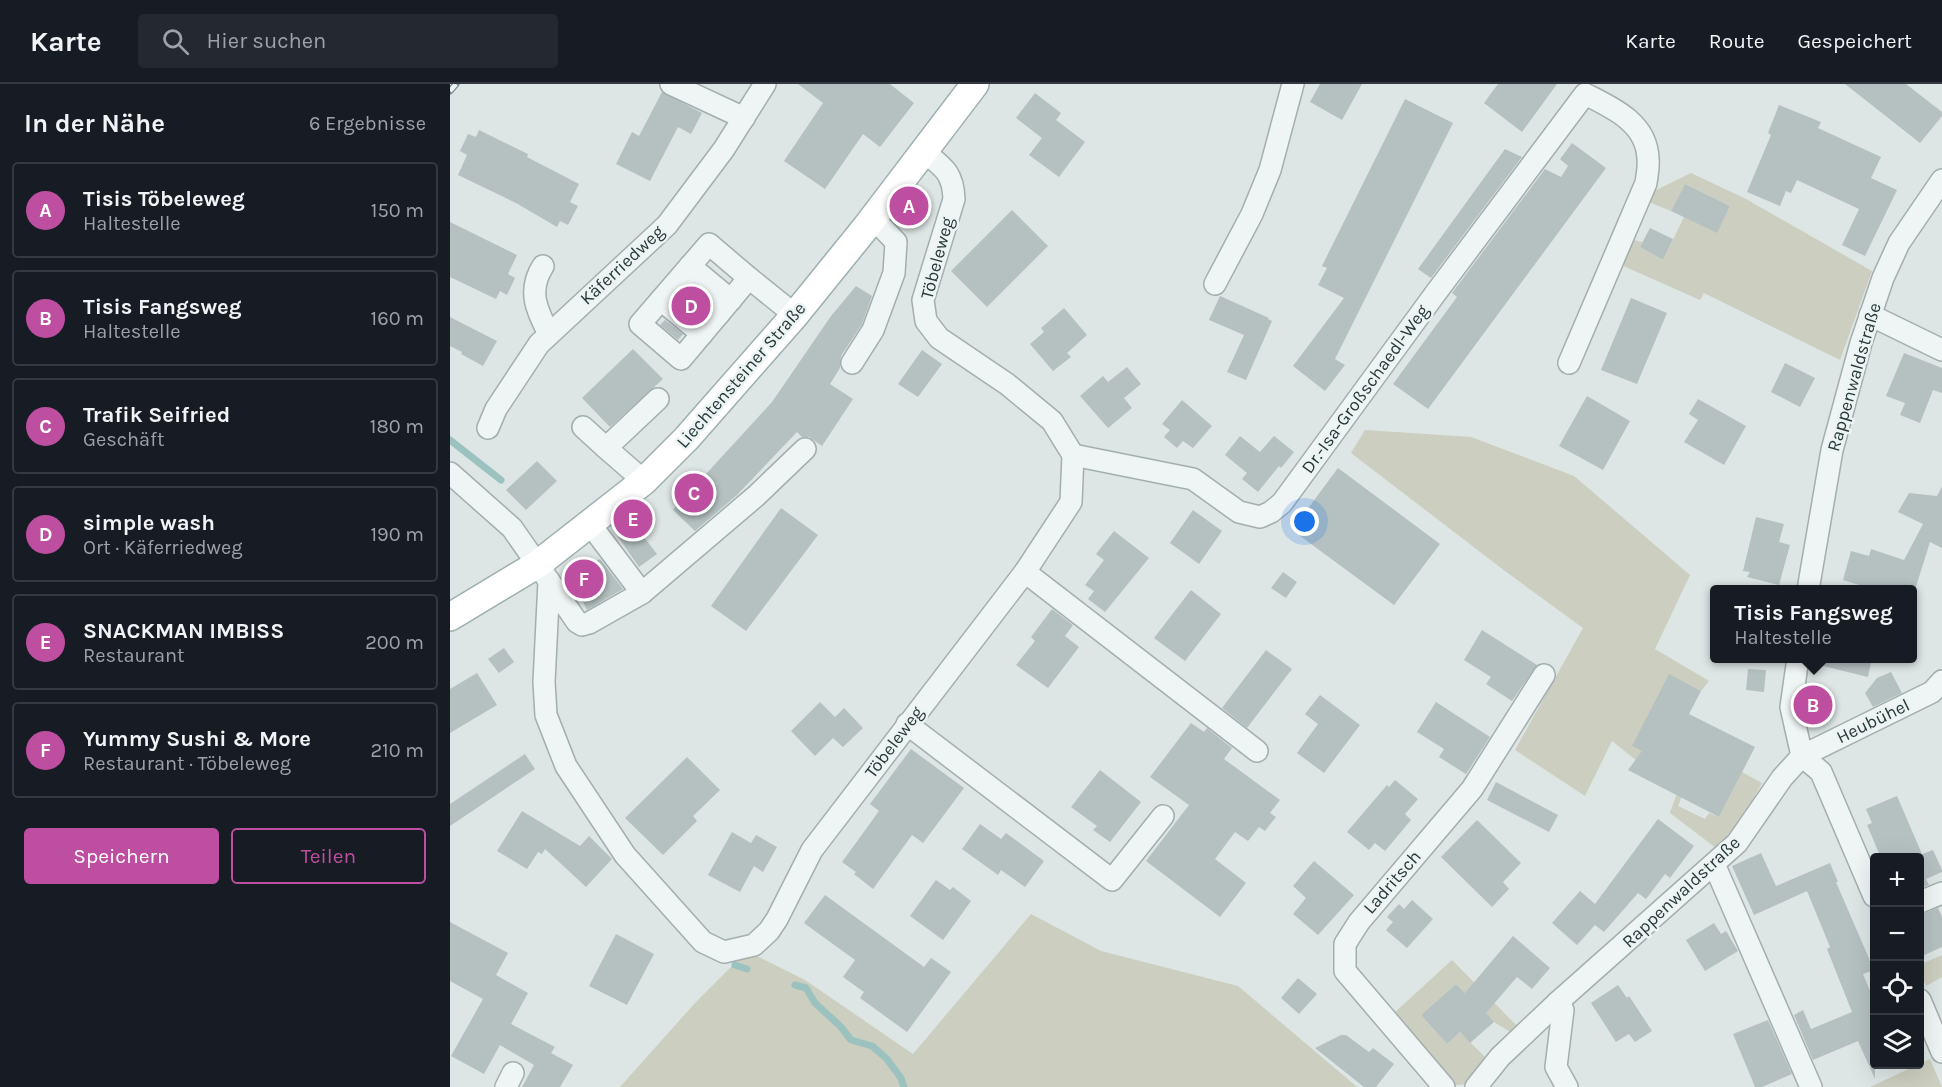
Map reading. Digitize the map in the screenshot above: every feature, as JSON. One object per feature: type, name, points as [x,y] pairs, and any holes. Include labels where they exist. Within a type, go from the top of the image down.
[{"type":"main road","name":"Liechtensteiner Straße","points":[[452,614],[543,572],[590,524],[644,481],[686,439],[795,315],[873,218],[975,84]]},
{"type":"street","points":[[671,84],[744,118]]},
{"type":"street","name":"Käferriedweg","points":[[492,418],[528,358],[549,334],[666,225],[724,149],[765,84]]},
{"type":"street","points":[[1215,284],[1252,214],[1270,170],[1293,84]]},
{"type":"street","name":"Dr.-Isa-Großschaedl-Weg","points":[[1073,455],[1193,479],[1239,512],[1260,517],[1271,512],[1282,503],[1588,89],[1625,115],[1642,133],[1648,158],[1646,183],[1569,363]]},
{"type":"street","name":"Töbeleweg","points":[[543,572],[546,716],[566,766],[625,855],[703,942],[724,952],[754,945],[769,931],[777,919],[812,850],[1025,572],[1071,502],[1073,455],[1052,421],[1007,384],[939,338],[926,321],[923,300],[954,199],[953,185],[948,172],[923,151]]},
{"type":"street","name":"Rappenwaldstraße","points":[[1809,585],[1832,450],[1850,379],[1870,315],[1899,243],[1942,180]]},
{"type":"street","points":[[852,363],[873,330],[894,273],[896,242],[873,218]]},
{"type":"street","points":[[749,278],[681,359],[640,324],[709,244],[795,315]]},
{"type":"street","points":[[543,266],[535,285],[536,308],[549,334]]},
{"type":"street","points":[[684,273],[725,307]]},
{"type":"street","points":[[657,306],[697,340]]},
{"type":"street","points":[[1870,315],[1942,350]]},
{"type":"street","points":[[606,448],[658,399]]},
{"type":"street","points":[[583,428],[644,481]]},
{"type":"street","points":[[450,473],[512,528],[574,618],[582,625],[642,593],[756,496],[805,449]]},
{"type":"street","points":[[590,524],[642,593]]},
{"type":"street","points":[[1025,572],[1257,752]]},
{"type":"street","points":[[1797,663],[1791,707],[1802,756],[1821,772],[1870,885]]},
{"type":"street","name":"Ladritsch","points":[[1444,1087],[1345,971],[1345,944],[1359,921],[1472,789],[1544,675]]},
{"type":"street","name":"Heubühel","points":[[1802,756],[1932,692],[1942,681]]},
{"type":"street","points":[[907,724],[1112,880],[1163,816]]},
{"type":"street","name":"Rappenwaldstraße","points":[[1476,1087],[1500,1057],[1558,1002],[1737,843],[1782,778],[1802,756]]},
{"type":"street","points":[[1714,864],[1811,1087]]},
{"type":"street","points":[[1924,900],[1942,892]]},
{"type":"street","points":[[1558,1002],[1563,1010],[1556,1067],[1567,1087]]},
{"type":"street","points":[[1924,1009],[1942,1052]]},
{"type":"shaded area","points":[[1691,173],[1746,199],[1872,271],[1840,360],[1704,293],[1700,300],[1619,264],[1630,239],[1642,242],[1640,247],[1663,260],[1684,217],[1717,232],[1730,206],[1685,184],[1671,211],[1644,200],[1648,194]]},
{"type":"shaded area","points":[[1365,430],[1471,437],[1574,476],[1690,575],[1655,649],[1709,681],[1701,691],[1669,675],[1690,776],[1678,806],[1705,819],[1709,813],[1719,817],[1742,772],[1762,783],[1739,824],[1716,848],[1670,813],[1677,793],[1612,741],[1585,796],[1515,750],[1583,628],[1351,453]]},
{"type":"shaded area","points":[[1031,914],[1101,951],[1238,986],[1357,1087],[620,1087],[695,1003],[747,951],[805,980],[913,1054]]},
{"type":"shaded area","points":[[1942,955],[1942,977],[1926,986],[1924,981],[1924,963]]},
{"type":"shaded area","points":[[1452,960],[1520,1029],[1512,1033],[1494,1022],[1456,984],[1421,1015],[1447,1044],[1460,1032],[1489,1061],[1468,1084],[1455,1085],[1394,1013]]},
{"type":"shaded area","points":[[1930,1059],[1942,1087],[1870,1087],[1909,1069],[1924,1069],[1924,1062]]},
{"type":"building","points":[[798,84],[890,84],[914,103],[880,147],[863,134],[825,189],[784,161],[823,103]]},
{"type":"building","points":[[1320,84],[1362,84],[1342,120],[1310,102]]},
{"type":"building","points":[[1498,84],[1557,84],[1522,132],[1484,103]]},
{"type":"building","points":[[1845,84],[1906,84],[1942,112],[1942,116],[1920,143]]},
{"type":"building","points":[[662,92],[702,113],[691,134],[678,127],[650,181],[616,164],[632,132],[639,136]]},
{"type":"building","points":[[1035,93],[1061,113],[1056,120],[1085,142],[1059,177],[1029,155],[1042,138],[1016,118]]},
{"type":"building","points":[[1405,99],[1453,123],[1335,359],[1345,365],[1325,391],[1293,366],[1344,298],[1318,285],[1327,268],[1322,266]]},
{"type":"building","points":[[1779,105],[1821,122],[1818,128],[1881,157],[1871,178],[1897,190],[1865,256],[1842,245],[1859,209],[1797,180],[1791,193],[1786,191],[1780,206],[1747,192],[1771,135],[1768,133]]},
{"type":"building","points":[[479,130],[528,154],[527,157],[579,184],[570,202],[578,206],[568,225],[560,221],[557,227],[516,203],[458,175],[467,155],[460,151],[468,134],[476,137]]},
{"type":"building","points":[[1572,143],[1606,168],[1428,409],[1393,384],[1457,297],[1452,293],[1545,169],[1561,177],[1568,166],[1560,159]]},
{"type":"building","points":[[1505,149],[1522,157],[1431,278],[1418,269]]},
{"type":"building","points":[[1685,184],[1730,206],[1717,233],[1671,211]]},
{"type":"building","points":[[1012,210],[1048,246],[987,307],[951,271]]},
{"type":"building","points":[[450,222],[517,255],[508,274],[515,278],[507,295],[500,291],[496,299],[450,277]]},
{"type":"building","points":[[1650,228],[1673,239],[1663,260],[1640,247]]},
{"type":"building","points":[[856,286],[872,296],[862,324],[841,356],[840,368],[830,384],[853,399],[822,446],[809,437],[802,437],[797,432],[737,495],[695,531],[673,510],[772,402],[831,316]]},
{"type":"building","points":[[1220,296],[1272,321],[1246,380],[1227,372],[1244,335],[1209,320]]},
{"type":"building","points":[[1631,298],[1667,313],[1637,384],[1601,370]]},
{"type":"building","points":[[1064,308],[1087,335],[1067,353],[1071,357],[1053,371],[1030,344],[1044,332],[1041,328]]},
{"type":"building","points":[[450,317],[497,341],[483,366],[450,346]]},
{"type":"building","points":[[665,320],[683,334],[678,340],[660,325]]},
{"type":"building","points":[[633,349],[663,379],[610,427],[582,398]]},
{"type":"building","points":[[922,350],[942,364],[918,397],[898,384]]},
{"type":"building","points":[[1904,353],[1942,368],[1942,393],[1933,390],[1920,423],[1900,415],[1905,403],[1886,396]]},
{"type":"building","points":[[1785,363],[1815,378],[1800,407],[1771,392]]},
{"type":"building","points":[[1127,367],[1141,384],[1124,398],[1132,408],[1108,428],[1080,396],[1103,376],[1108,382]]},
{"type":"building","points":[[1587,396],[1630,421],[1603,470],[1559,446]]},
{"type":"building","points":[[1698,399],[1746,426],[1724,465],[1684,442],[1698,420],[1689,414]]},
{"type":"building","points":[[1182,400],[1212,426],[1193,448],[1183,441],[1177,448],[1164,437],[1170,430],[1162,424]]},
{"type":"building","points":[[1240,436],[1260,452],[1274,436],[1294,452],[1258,492],[1242,479],[1247,473],[1225,455]]},
{"type":"building","points":[[537,461],[557,481],[526,510],[506,490]]},
{"type":"building","points":[[1338,468],[1440,544],[1394,605],[1292,530]]},
{"type":"building","points":[[1942,487],[1942,548],[1930,542],[1917,585],[1859,585],[1843,580],[1851,551],[1869,556],[1871,549],[1904,560],[1923,524],[1898,512],[1909,493],[1937,496]]},
{"type":"building","points":[[640,508],[652,523],[640,532],[657,554],[639,567],[618,537],[629,529],[623,521]]},
{"type":"building","points":[[781,508],[818,535],[746,631],[711,606]]},
{"type":"building","points":[[1193,510],[1222,531],[1199,564],[1170,543]]},
{"type":"building","points":[[1756,517],[1784,524],[1779,542],[1790,545],[1779,585],[1747,577],[1750,572],[1743,571]]},
{"type":"building","points":[[1114,531],[1149,558],[1105,612],[1088,599],[1094,591],[1085,585],[1104,560],[1096,554]]},
{"type":"building","points":[[600,559],[623,589],[587,610],[569,574]]},
{"type":"building","points":[[1283,572],[1297,582],[1286,598],[1271,588]]},
{"type":"building","points":[[1191,590],[1221,614],[1185,661],[1154,638]]},
{"type":"building","points":[[1052,609],[1073,625],[1065,636],[1079,647],[1048,688],[1016,665],[1035,641],[1031,637]]},
{"type":"building","points":[[1482,630],[1537,665],[1512,701],[1486,684],[1491,677],[1464,660]]},
{"type":"building","points":[[504,648],[514,662],[499,673],[488,659]]},
{"type":"building","points":[[1266,650],[1292,669],[1247,728],[1222,708]]},
{"type":"building","points":[[1819,663],[1871,663],[1868,677],[1819,665]]},
{"type":"building","points":[[1748,669],[1766,670],[1764,692],[1746,690]]},
{"type":"building","points":[[1891,672],[1902,693],[1873,707],[1865,693],[1877,678]]},
{"type":"building","points":[[477,673],[497,705],[450,733],[450,689]]},
{"type":"building","points":[[1669,674],[1701,691],[1689,714],[1755,747],[1719,817],[1628,770],[1642,751],[1632,746]]},
{"type":"building","points":[[1320,695],[1360,725],[1324,773],[1297,753],[1318,724],[1305,714]]},
{"type":"building","points":[[820,702],[835,717],[844,708],[863,728],[843,747],[833,738],[815,756],[791,731]]},
{"type":"building","points":[[1436,702],[1490,737],[1466,774],[1439,757],[1444,749],[1417,732]]},
{"type":"building","points":[[1191,723],[1204,732],[1207,728],[1232,748],[1224,759],[1280,800],[1270,813],[1276,817],[1265,831],[1259,827],[1248,841],[1235,832],[1215,859],[1246,883],[1220,917],[1146,861],[1189,805],[1150,777]]},
{"type":"building","points":[[911,749],[964,788],[923,843],[912,835],[873,889],[842,862],[879,811],[870,804]]},
{"type":"building","points":[[525,754],[535,769],[450,826],[450,804]]},
{"type":"building","points":[[687,757],[720,790],[693,816],[697,821],[663,855],[625,818]]},
{"type":"building","points":[[1100,770],[1141,802],[1110,842],[1093,830],[1097,826],[1071,807]]},
{"type":"building","points":[[1395,780],[1418,799],[1405,814],[1411,820],[1385,851],[1375,843],[1369,850],[1347,832],[1387,785],[1389,787]]},
{"type":"building","points":[[1496,782],[1558,815],[1549,832],[1487,800]]},
{"type":"building","points":[[1897,796],[1922,853],[1879,853],[1867,825],[1872,823],[1866,809]]},
{"type":"building","points":[[522,811],[580,846],[589,836],[612,859],[586,887],[545,849],[542,854],[538,852],[527,869],[497,851]]},
{"type":"building","points":[[1658,819],[1694,846],[1670,878],[1665,874],[1646,899],[1638,893],[1604,932],[1595,925],[1577,945],[1552,923],[1580,891],[1595,904]]},
{"type":"building","points":[[1477,820],[1521,863],[1503,882],[1509,889],[1492,907],[1441,857]]},
{"type":"building","points":[[980,824],[1001,839],[1006,833],[1044,861],[1025,887],[1001,870],[998,875],[962,849]]},
{"type":"building","points":[[732,832],[751,843],[756,835],[777,847],[763,872],[754,866],[740,892],[708,875]]},
{"type":"building","points":[[1933,850],[1942,872],[1926,879],[1929,885],[1924,887],[1924,853]]},
{"type":"building","points":[[1761,853],[1776,886],[1830,863],[1870,961],[1870,971],[1863,974],[1870,991],[1870,1068],[1858,1041],[1813,1060],[1794,1015],[1803,1010],[1811,1029],[1852,1012],[1827,949],[1830,947],[1807,891],[1754,915],[1732,866]]},
{"type":"building","points":[[1314,861],[1354,895],[1318,935],[1293,914],[1306,898],[1293,886]]},
{"type":"building","points":[[936,880],[950,890],[953,887],[971,901],[943,940],[910,916]]},
{"type":"building","points":[[825,895],[924,967],[931,958],[951,972],[907,1032],[860,998],[864,992],[843,977],[855,960],[804,923]]},
{"type":"building","points":[[1412,900],[1433,919],[1407,948],[1386,930],[1393,922],[1387,917],[1399,904],[1404,909]]},
{"type":"building","points":[[1938,908],[1942,917],[1942,947],[1924,955],[1924,913]]},
{"type":"building","points":[[450,922],[508,953],[496,975],[528,993],[511,1024],[555,1047],[551,1053],[573,1065],[560,1087],[522,1087],[534,1065],[500,1045],[484,1074],[451,1056],[483,999],[450,981]]},
{"type":"building","points":[[1714,923],[1721,934],[1726,931],[1738,951],[1705,971],[1686,940]]},
{"type":"building","points":[[616,934],[654,954],[627,1005],[589,986]]},
{"type":"building","points":[[1513,936],[1550,968],[1532,989],[1517,977],[1486,1013],[1494,1022],[1470,1043],[1460,1032],[1447,1044],[1421,1015],[1456,984],[1465,993]]},
{"type":"building","points":[[1298,978],[1317,994],[1299,1014],[1281,998]]},
{"type":"building","points":[[1618,985],[1627,998],[1629,996],[1652,1031],[1635,1042],[1629,1034],[1616,1042],[1591,1003]]},
{"type":"building","points":[[1768,1020],[1792,1074],[1762,1087],[1755,1087],[1733,1034]]},
{"type":"building","points":[[1341,1035],[1346,1035],[1369,1052],[1373,1048],[1394,1064],[1376,1087],[1364,1087],[1315,1048]]},
{"type":"waterway","points":[[450,440],[501,480]]},
{"type":"waterway","points":[[735,965],[747,969]]},
{"type":"waterway","points":[[795,985],[806,988],[815,1003],[841,1027],[851,1040],[872,1046],[886,1058],[901,1078],[904,1087]]},
{"type":"railway","points":[[450,91],[456,84]]},
{"type":"place","name":"Tisis Töbeleweg","points":[[909,206]]},
{"type":"place","name":"simple wash","points":[[691,306]]},
{"type":"place","name":"Trafik Seifried","points":[[694,493]]},
{"type":"place","name":"SNACKMAN IMBISS","points":[[633,519]]},
{"type":"place","name":"Yummy Sushi & More","points":[[584,579]]},
{"type":"place","name":"Tisis Fangsweg","points":[[1813,705]]}]
